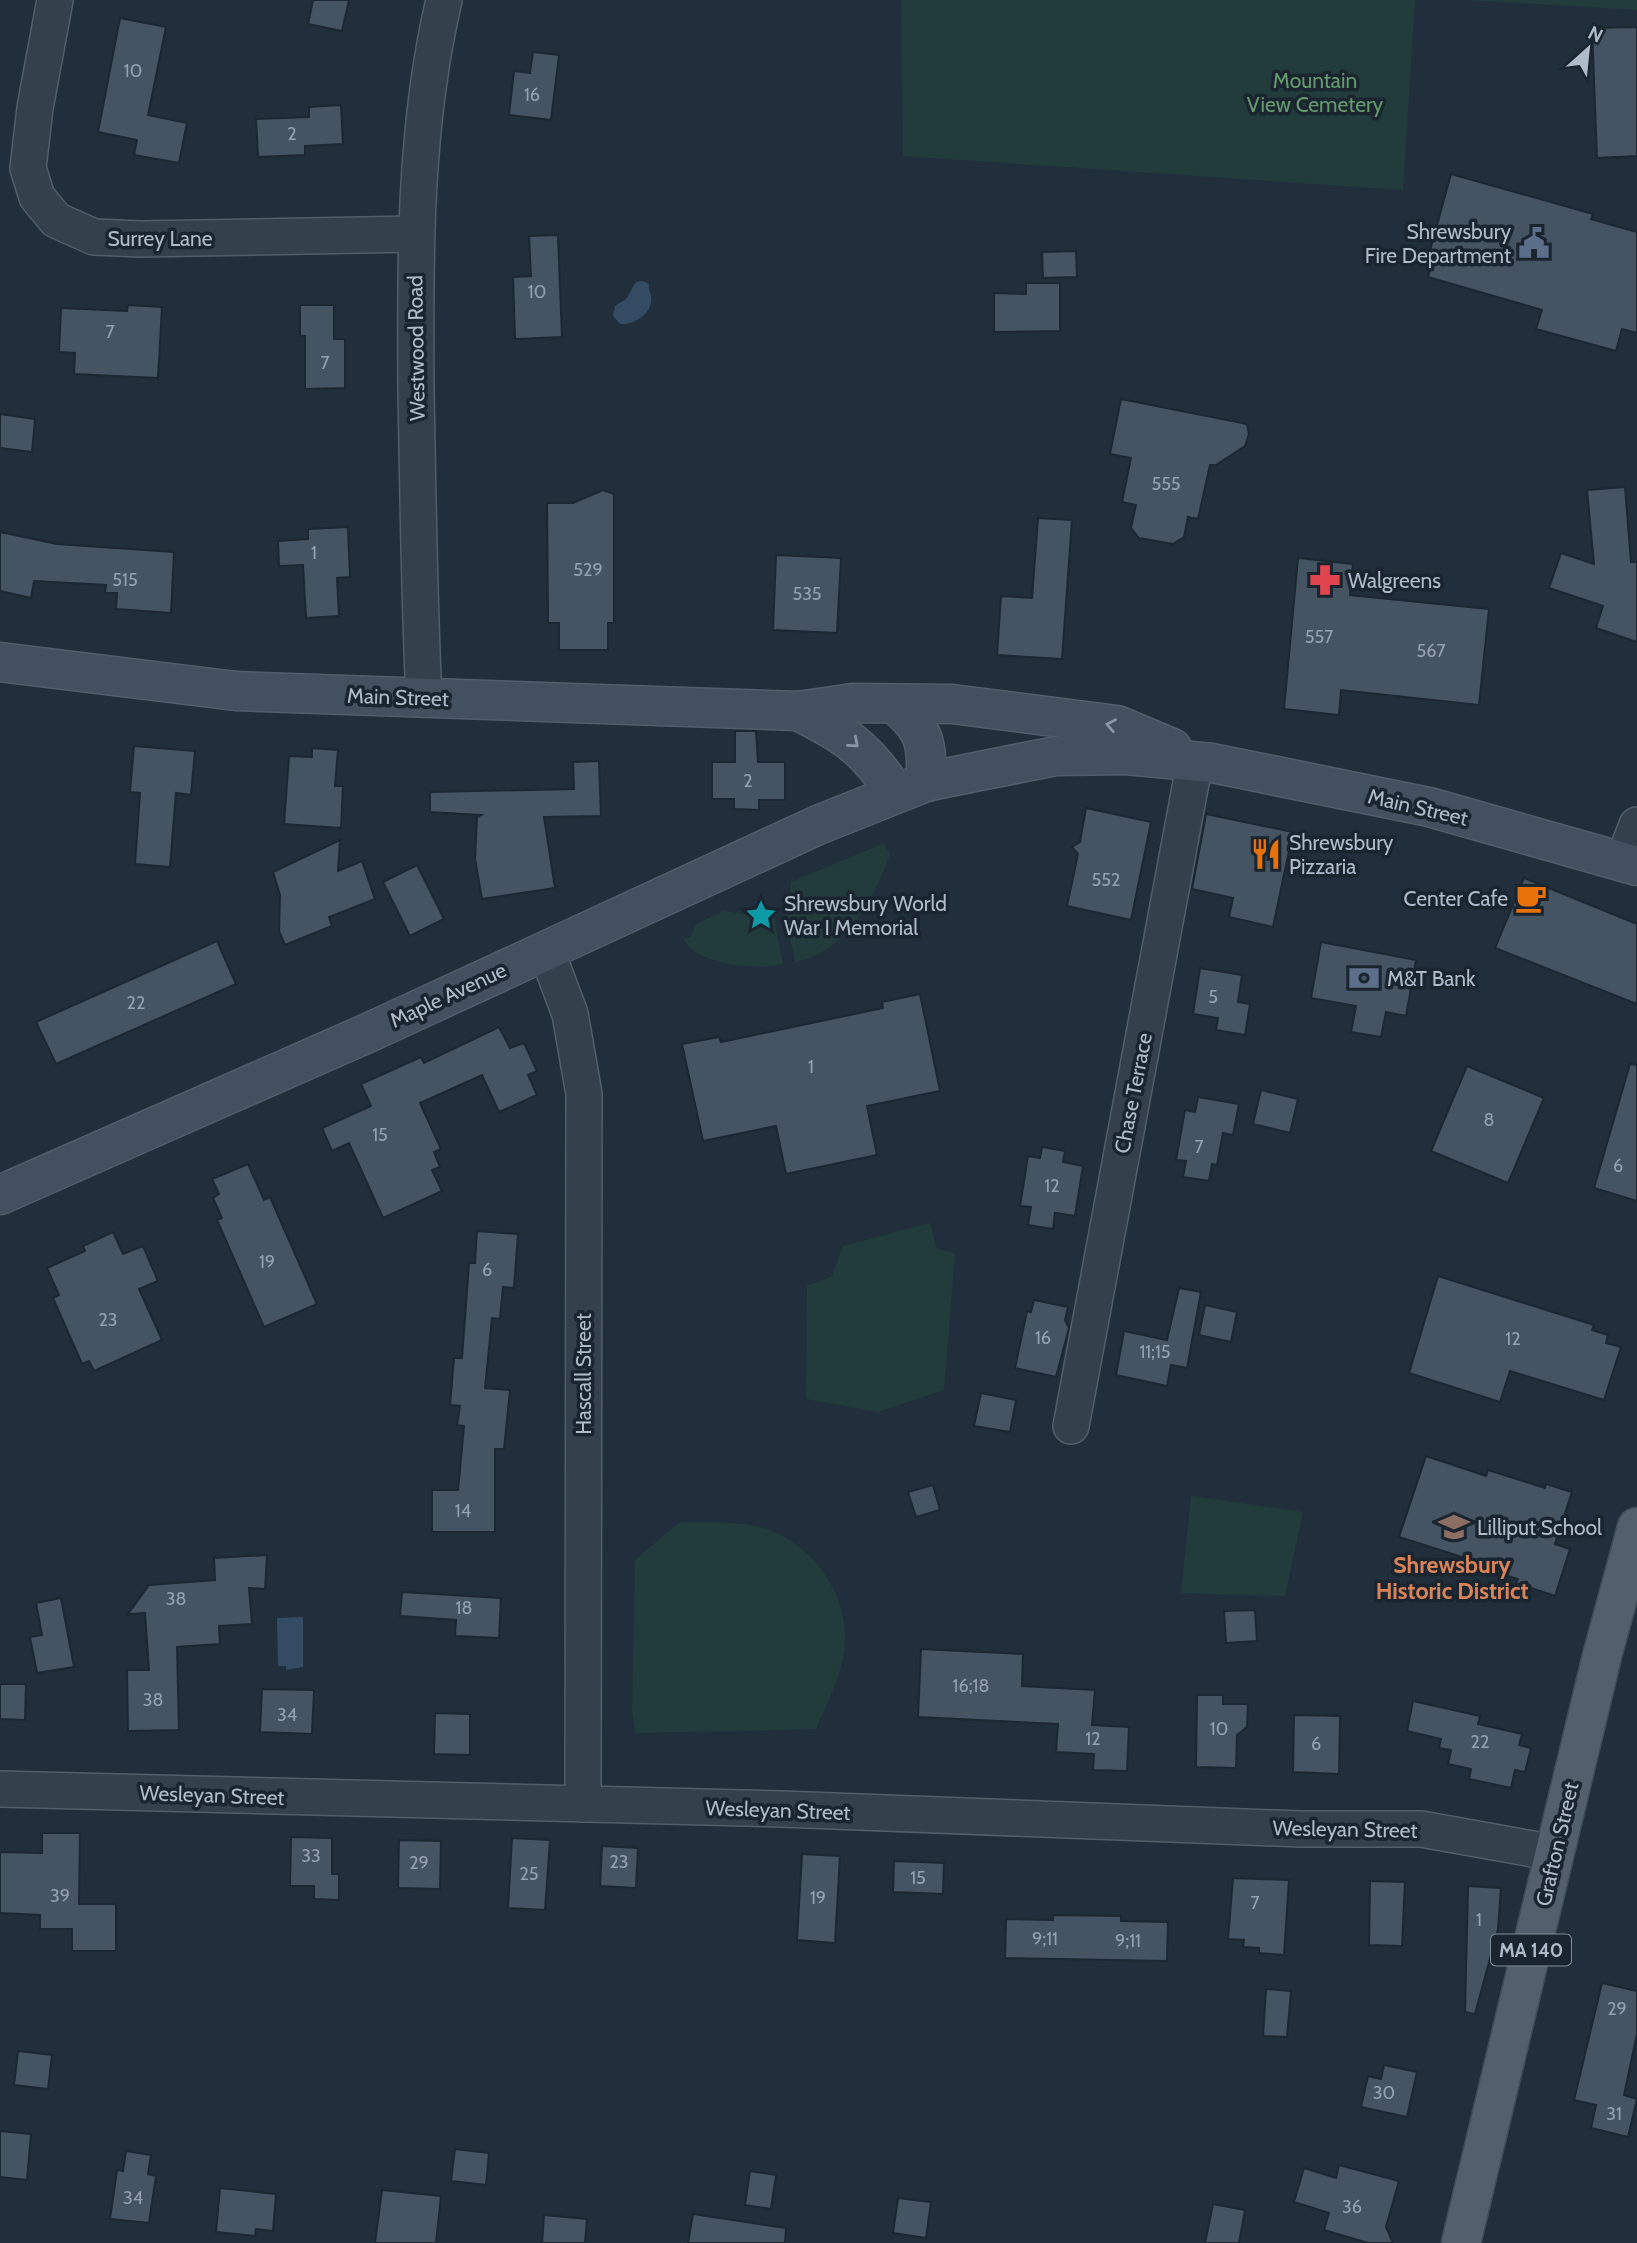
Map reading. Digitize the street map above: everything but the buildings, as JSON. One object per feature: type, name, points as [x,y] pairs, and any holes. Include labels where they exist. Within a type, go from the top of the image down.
[{"type":"main road","name":"Main Street","points":[[0,662],[195,688],[424,699],[798,710],[853,703],[952,704],[1117,725],[1151,737],[1195,761]]},
{"type":"main road","points":[[896,705],[915,722],[927,746],[910,788]]},
{"type":"main road","name":"Main Street","points":[[798,710],[842,733],[910,788],[1056,757],[1126,755],[1195,761],[1429,807],[1630,864]]},
{"type":"main road","name":"Maple Avenue","points":[[0,1195],[910,788]]},
{"type":"main road","name":"Grafton Street","points":[[1461,2243],[1614,1608],[1637,1527]]},
{"type":"street","name":"Surrey Lane","points":[[55,0],[35,108],[28,168],[37,197],[56,220],[94,237],[141,239],[415,234]]},
{"type":"street","name":"Westwood Road","points":[[424,699],[419,596],[415,234],[430,62],[444,0]]},
{"type":"street","name":"Chase Terrace","points":[[1071,1426],[1195,761]]},
{"type":"street","points":[[1630,864],[1637,825]]},
{"type":"street","name":"Hascall Street","points":[[546,950],[570,1014],[584,1094],[583,1804]]},
{"type":"street","name":"Wesleyan Street","points":[[0,1789],[583,1804],[1289,1829],[1421,1829],[1555,1853]]},
{"type":"green space","name":"Mountain View Cemetery","points":[[901,0],[1415,0],[1403,190],[903,156]]},
{"type":"green space","points":[[1467,0],[1637,0],[1637,10]]},
{"type":"green space","points":[[884,843],[890,855],[875,889],[856,921],[830,947],[795,962],[787,923],[791,882]]},
{"type":"green space","points":[[724,911],[774,918],[783,964],[758,967],[728,964],[701,955],[690,948],[683,939],[690,937],[696,924]]},
{"type":"green space","points":[[930,1223],[937,1249],[955,1253],[944,1390],[878,1412],[806,1399],[807,1286],[832,1276],[843,1246]]},
{"type":"green space","points":[[1191,1496],[1303,1512],[1285,1596],[1181,1593]]},
{"type":"green space","points":[[680,1522],[750,1525],[778,1534],[810,1556],[833,1587],[844,1624],[844,1654],[816,1729],[635,1733],[632,1711],[635,1560]]},
{"type":"water","points":[[636,282],[649,284],[650,307],[637,320],[620,324],[613,316],[615,306],[626,299]]},
{"type":"water","points":[[303,1617],[303,1667],[286,1670],[286,1666],[278,1666],[277,1618]]},
{"type":"place","name":"Shrewsbury Fire Department","points":[[1534,243]]},
{"type":"place","name":"Walgreens","points":[[1325,580]]},
{"type":"place","name":"Shrewsbury Pizzaria","points":[[1266,854]]},
{"type":"place","name":"Center Cafe","points":[[1531,898]]},
{"type":"place","name":"Shrewsbury World War I Memorial","points":[[761,915]]},
{"type":"place","name":"M&T Bank","points":[[1364,978]]},
{"type":"place","name":"Lilliput School","points":[[1454,1527]]},
{"type":"district","name":"Shrewsbury Historic District","points":[[1452,1578]]}]
